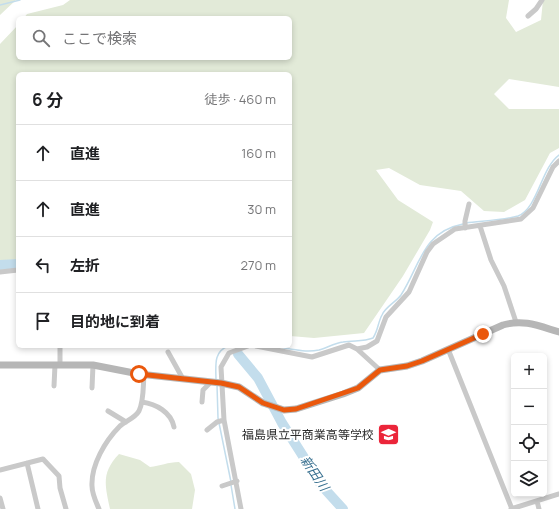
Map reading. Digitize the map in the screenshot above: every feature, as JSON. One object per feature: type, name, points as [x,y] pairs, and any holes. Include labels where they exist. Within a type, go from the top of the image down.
[{"type":"street","points":[[528,16],[536,9],[542,0]]},
{"type":"street","points":[[357,349],[367,347],[376,341],[386,318],[409,292],[426,252],[433,244],[450,231],[522,219],[529,214],[553,167],[559,161]]},
{"type":"street","points":[[466,228],[465,221],[469,204]]},
{"type":"street","points":[[480,226],[491,260],[504,286],[516,322]]},
{"type":"street","points":[[0,272],[16,270]]},
{"type":"street","points":[[0,365],[94,365],[144,375],[216,383],[239,387],[263,403],[284,410],[296,409],[353,390],[380,370],[407,366],[503,325],[516,322],[533,324],[559,332]]},
{"type":"street","points":[[266,348],[306,356],[318,355],[349,345],[357,349],[380,370]]},
{"type":"street","points":[[54,386],[60,348]]},
{"type":"street","points":[[241,348],[234,350],[226,357],[216,383],[237,481],[241,509]]},
{"type":"street","points":[[448,349],[512,509],[559,494]]},
{"type":"street","points":[[168,352],[183,379]]},
{"type":"street","points":[[92,388],[94,365]]},
{"type":"street","points":[[99,509],[92,487],[94,469],[108,440],[126,422],[137,414],[142,402],[144,375]]},
{"type":"street","points":[[202,402],[203,390],[216,383]]},
{"type":"street","points":[[142,402],[161,408],[171,417],[174,427]]},
{"type":"street","points":[[108,411],[126,422]]},
{"type":"street","points":[[207,430],[217,422],[224,420]]},
{"type":"street","points":[[0,470],[43,459],[59,476],[60,488],[66,509]]},
{"type":"street","points":[[27,463],[38,509]]},
{"type":"street","points":[[222,486],[237,481]]},
{"type":"street","points":[[0,498],[3,509]]},
{"type":"street","points":[[537,501],[539,509]]},
{"type":"green space","points":[[0,0],[16,0],[0,15]]},
{"type":"green space","points":[[70,0],[509,0],[506,18],[516,32],[541,20],[543,0],[559,0],[559,87],[509,79],[494,94],[509,109],[559,109],[559,148],[550,153],[525,200],[504,212],[484,211],[461,191],[420,185],[389,168],[376,170],[398,200],[433,222],[430,230],[403,276],[364,333],[314,338],[292,336],[292,72],[16,72],[16,262],[0,262],[0,44],[16,27],[16,60],[292,60],[292,16],[26,16],[27,14],[63,5]]},
{"type":"green space","points":[[119,454],[140,460],[150,467],[179,462],[191,474],[195,490],[192,509],[110,509],[106,486],[107,473],[109,467]]},
{"type":"waterway","points":[[0,5],[20,0]]},
{"type":"waterway","points":[[466,223],[513,217],[525,212],[535,197],[548,169],[559,155]]},
{"type":"waterway","points":[[285,348],[313,351],[347,341],[373,338],[383,312],[401,295],[430,242],[449,228],[463,224]]},
{"type":"waterway","name":"新田川","points":[[0,265],[16,264]]},
{"type":"waterway","points":[[216,381],[216,360],[220,352],[225,348]]},
{"type":"waterway","name":"新田川","points":[[238,354],[258,378],[282,423],[322,486],[343,509]]},
{"type":"waterway","points":[[217,385],[218,418],[231,482]]},
{"type":"waterway","points":[[231,485],[235,509]]},
{"type":"place","name":"福島県立平商業高等学校","points":[[389,435]]},
{"type":"route","points":[[139,374],[221,383],[239,387],[263,403],[284,410],[296,409],[358,388],[380,370],[407,366],[422,361],[483,334]]}]
